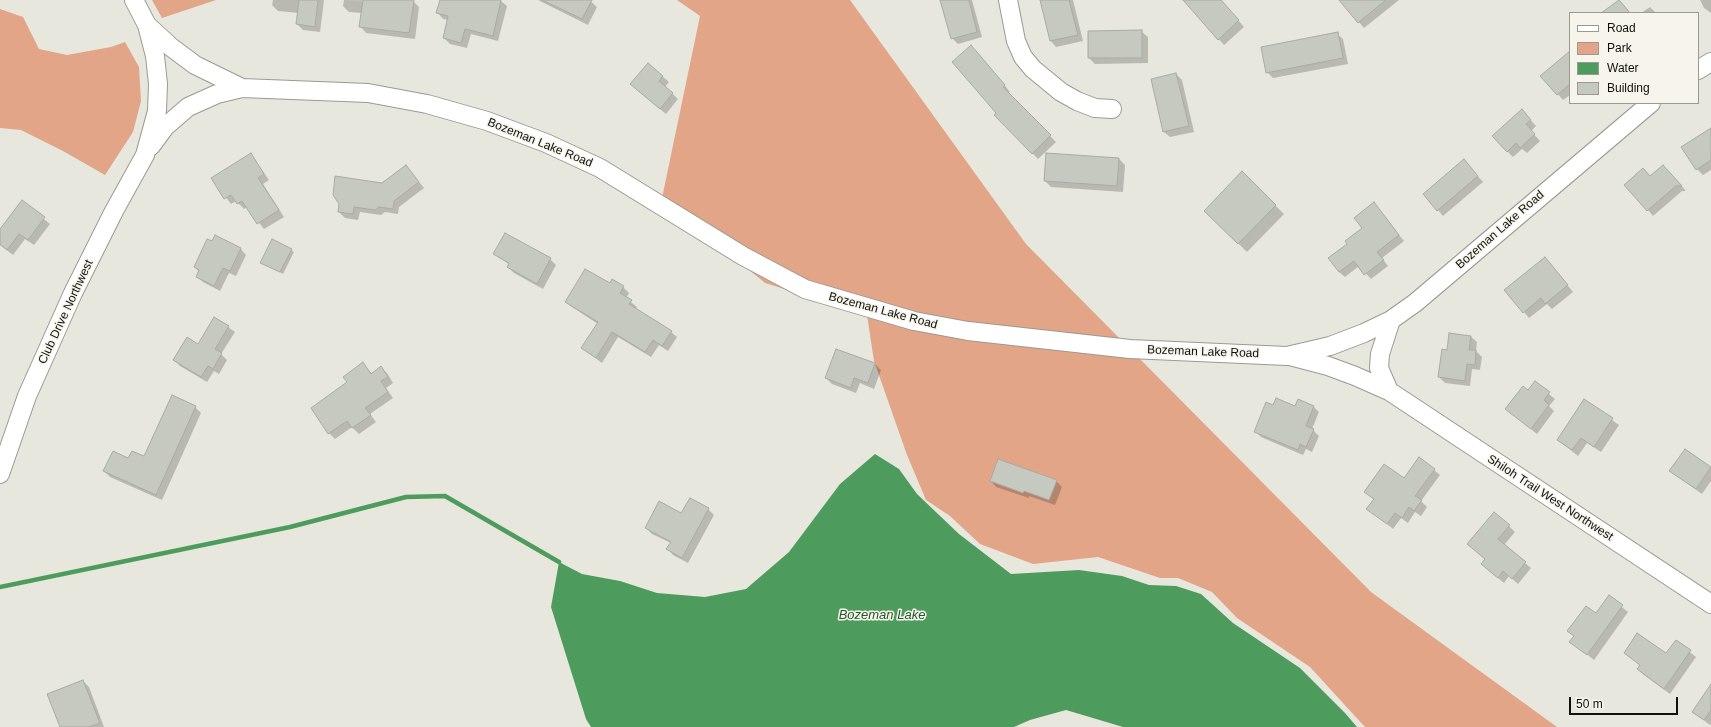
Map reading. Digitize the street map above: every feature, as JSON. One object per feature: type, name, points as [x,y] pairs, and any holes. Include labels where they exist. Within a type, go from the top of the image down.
[{"type":"street","name":"Bozeman Lake Road","points":[[134,0],[147,25],[171,47],[195,65],[242,88],[368,93],[427,104],[488,121],[546,143],[600,168],[743,256],[805,289],[914,321],[968,331],[1130,349],[1287,356],[1330,346],[1364,333],[1391,320],[1415,303],[1650,104]]},
{"type":"street","points":[[1008,0],[1016,41],[1023,57],[1033,69],[1061,92],[1077,101],[1094,108],[1112,109]]},
{"type":"street","name":"Club Drive Northwest","points":[[144,155],[157,111],[158,84],[155,56],[147,25]]},
{"type":"street","points":[[1699,69],[1711,62]]},
{"type":"street","name":"Club Drive Northwest","points":[[0,474],[27,396],[73,293],[144,155],[165,127],[188,107],[217,94],[242,88]]},
{"type":"street","points":[[1389,391],[1379,368],[1380,354],[1391,320]]},
{"type":"street","name":"Shiloh Trail West Northwest","points":[[1287,356],[1328,366],[1389,391],[1711,604]]},
{"type":"green space","points":[[152,0],[216,0],[162,18]]},
{"type":"green space","points":[[677,0],[850,0],[1026,244],[1371,592],[1557,727],[1365,727],[1310,667],[1237,618],[1212,592],[1178,578],[1160,578],[1098,557],[1033,564],[980,544],[950,516],[926,500],[907,455],[874,361],[867,315],[765,283],[662,198],[700,16]]},
{"type":"green space","points":[[0,9],[23,17],[39,49],[67,55],[111,47],[125,42],[139,67],[141,101],[133,132],[105,175],[63,151],[21,130],[0,128]]},
{"type":"water","name":"Bozeman Lake","points":[[875,454],[899,469],[917,494],[959,534],[1011,574],[1079,570],[1122,576],[1149,585],[1176,586],[1201,594],[1233,623],[1300,668],[1357,727],[1123,727],[1066,710],[1030,720],[1014,727],[591,727],[586,719],[551,607],[559,562],[582,574],[620,581],[657,593],[705,597],[746,589],[789,552],[840,484]]},
{"type":"building","points":[[299,0],[318,0],[315,27],[296,24]]},
{"type":"building","points":[[363,0],[414,0],[409,33],[359,27]]},
{"type":"building","points":[[440,0],[501,0],[493,36],[465,29],[461,43],[443,38],[448,16],[436,13]]},
{"type":"building","points":[[542,0],[592,0],[582,19]]},
{"type":"building","points":[[940,0],[969,0],[977,32],[951,39]]},
{"type":"building","points":[[1040,0],[1069,0],[1078,35],[1050,41]]},
{"type":"building","points":[[1183,0],[1221,0],[1239,20],[1218,40]]},
{"type":"building","points":[[1339,0],[1386,0],[1358,23]]},
{"type":"building","points":[[1619,0],[1629,12],[1602,12]]},
{"type":"building","points":[[1142,30],[1142,58],[1088,58],[1088,31]]},
{"type":"building","points":[[1338,32],[1343,58],[1266,73],[1261,47]]},
{"type":"building","points":[[971,45],[1005,85],[1003,87],[1051,135],[1032,154],[994,115],[996,113],[952,62]]},
{"type":"building","points":[[1569,52],[1569,85],[1557,95],[1540,76]]},
{"type":"building","points":[[648,63],[663,76],[659,81],[673,93],[660,109],[630,84]]},
{"type":"building","points":[[1176,73],[1189,126],[1163,132],[1151,79]]},
{"type":"building","points":[[1522,109],[1531,120],[1526,124],[1535,134],[1520,148],[1516,143],[1507,152],[1492,136]]},
{"type":"building","points":[[1711,128],[1711,160],[1696,170],[1681,147]]},
{"type":"building","points":[[251,153],[264,174],[258,178],[279,210],[257,224],[242,201],[237,204],[231,195],[224,199],[211,178]]},
{"type":"building","points":[[1046,153],[1119,158],[1117,186],[1044,181]]},
{"type":"building","points":[[1464,159],[1478,176],[1437,211],[1423,194]]},
{"type":"building","points":[[406,165],[419,182],[394,201],[393,209],[379,207],[375,210],[354,207],[353,214],[338,212],[339,204],[333,195],[335,176],[382,183]]},
{"type":"building","points":[[1663,165],[1682,186],[1676,186],[1647,211],[1624,185],[1643,168],[1650,176]]},
{"type":"building","points":[[1242,171],[1276,205],[1238,244],[1204,211]]},
{"type":"building","points":[[22,200],[45,217],[28,240],[19,234],[7,250],[0,244],[0,229]]},
{"type":"building","points":[[1374,202],[1399,235],[1377,252],[1384,260],[1364,275],[1354,261],[1339,272],[1328,258],[1347,244],[1345,241],[1362,228],[1354,218]]},
{"type":"building","points":[[505,233],[551,258],[537,284],[507,267],[509,263],[493,254]]},
{"type":"building","points":[[215,235],[241,248],[230,271],[223,268],[214,286],[196,277],[199,270],[194,267],[207,239],[212,241]]},
{"type":"building","points":[[272,239],[292,249],[280,272],[260,263]]},
{"type":"building","points":[[1545,257],[1568,285],[1545,304],[1541,298],[1523,313],[1504,290]]},
{"type":"building","points":[[585,269],[610,283],[612,279],[624,286],[620,293],[632,300],[629,304],[672,331],[662,346],[653,340],[645,352],[612,332],[596,358],[581,348],[598,322],[565,302]]},
{"type":"building","points":[[214,317],[229,326],[215,349],[222,353],[213,369],[208,366],[201,377],[173,360],[187,337],[198,344]]},
{"type":"building","points":[[1449,333],[1471,336],[1469,350],[1476,350],[1475,365],[1467,364],[1465,381],[1438,377],[1442,349],[1447,350]]},
{"type":"building","points":[[836,349],[875,363],[868,383],[854,378],[851,388],[825,378]]},
{"type":"building","points":[[363,362],[371,374],[381,366],[388,377],[381,381],[388,392],[365,408],[371,415],[352,428],[347,421],[328,434],[311,408],[347,382],[343,377]]},
{"type":"building","points":[[1535,381],[1550,392],[1544,400],[1549,405],[1531,429],[1505,409],[1523,386],[1528,390]]},
{"type":"building","points":[[172,395],[196,406],[156,495],[103,471],[113,451],[128,458],[132,451],[144,456]]},
{"type":"building","points":[[1276,398],[1295,406],[1298,399],[1314,406],[1306,426],[1314,429],[1306,447],[1300,444],[1298,450],[1254,432],[1266,402],[1273,405]]},
{"type":"building","points":[[1584,399],[1613,418],[1594,447],[1581,438],[1572,450],[1557,440]]},
{"type":"building","points":[[1685,449],[1711,467],[1696,489],[1669,471]]},
{"type":"building","points":[[1419,457],[1435,469],[1415,496],[1422,500],[1414,511],[1409,507],[1402,518],[1395,513],[1387,524],[1366,509],[1374,499],[1364,492],[1384,464],[1404,478]]},
{"type":"building","points":[[998,459],[1057,480],[1049,500],[1024,491],[1023,493],[990,481]]},
{"type":"building","points":[[690,498],[709,508],[682,558],[666,549],[671,542],[645,528],[659,501],[681,513]]},
{"type":"building","points":[[1494,512],[1510,525],[1498,539],[1526,562],[1512,579],[1503,571],[1498,578],[1481,564],[1485,559],[1467,544]]},
{"type":"building","points":[[1609,595],[1623,605],[1587,655],[1569,642],[1574,636],[1567,631],[1586,606],[1596,613]]},
{"type":"building","points":[[1637,633],[1666,653],[1676,640],[1691,650],[1664,689],[1637,669],[1640,665],[1624,653]]},
{"type":"building","points":[[83,680],[100,723],[89,727],[60,727],[47,694]]},
{"type":"building","points":[[1711,684],[1711,710],[1704,720],[1692,712]]},
{"type":"waterway","points":[[0,587],[290,527],[406,497],[445,496],[559,562]]}]
